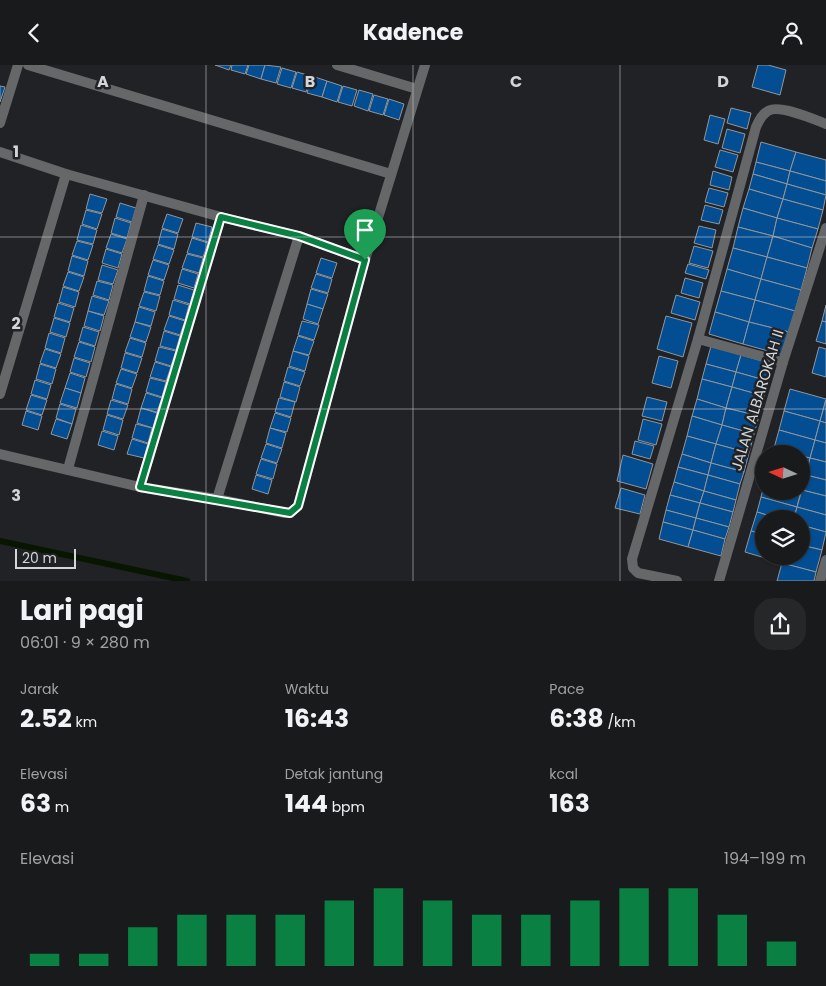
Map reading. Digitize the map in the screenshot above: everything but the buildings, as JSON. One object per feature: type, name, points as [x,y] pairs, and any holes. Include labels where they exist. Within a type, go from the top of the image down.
[{"type":"street","points":[[0,123],[18,65]]},
{"type":"street","points":[[28,65],[391,174]]},
{"type":"street","points":[[0,454],[140,487],[217,499],[285,513],[290,513],[298,506],[365,260],[425,65]]},
{"type":"street","points":[[343,66],[417,89]]},
{"type":"street","points":[[678,581],[638,573],[633,568],[632,559],[698,339],[756,127],[761,117],[769,110],[778,108],[826,124]]},
{"type":"street","points":[[0,152],[66,174],[221,217],[299,236],[365,260]]},
{"type":"street","points":[[0,394],[66,174]]},
{"type":"street","points":[[68,469],[144,195]]},
{"type":"street","points":[[140,487],[221,217]]},
{"type":"street","name":"JALAN ALBAROKAH II","points":[[719,581],[783,362],[826,227]]},
{"type":"street","points":[[217,499],[299,236]]},
{"type":"street","points":[[698,339],[783,362]]},
{"type":"street","points":[[820,581],[826,560]]},
{"type":"waterway","points":[[0,541],[187,581]]},
{"type":"route","points":[[221,217],[299,236],[365,260],[298,506],[290,513],[285,513],[217,499],[140,487],[221,217]]}]
